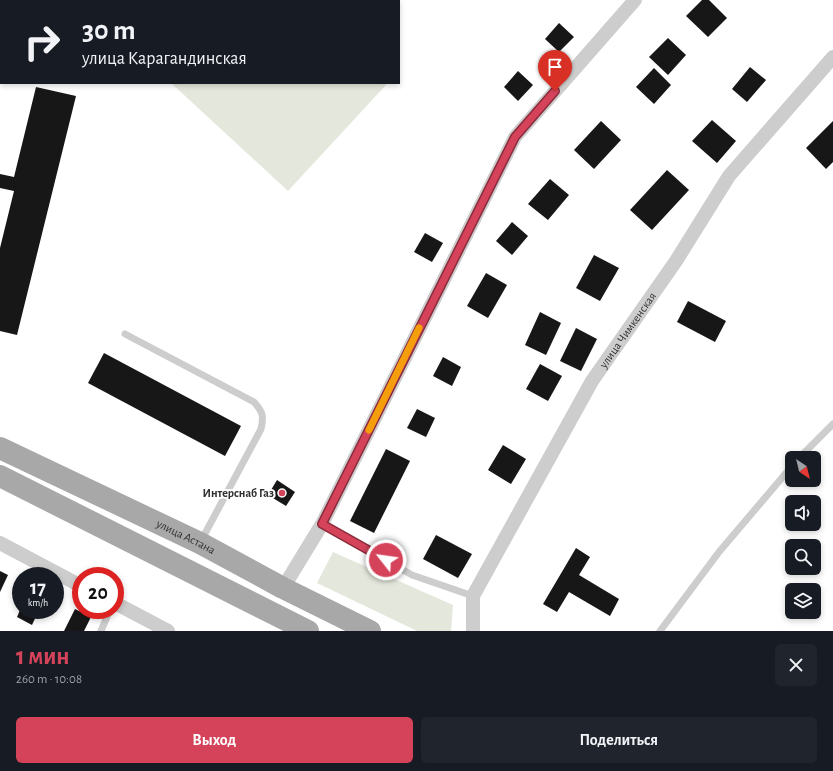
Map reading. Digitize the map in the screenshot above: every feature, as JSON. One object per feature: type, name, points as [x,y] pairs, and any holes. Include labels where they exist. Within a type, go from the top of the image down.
[{"type":"main road","name":"улица Астана","points":[[0,448],[200,543],[283,588],[370,631]]},
{"type":"main road","points":[[0,476],[308,631]]},
{"type":"street","points":[[283,588],[322,524],[515,137],[635,0]]},
{"type":"street","name":"улица Чимкенская","points":[[473,631],[474,596],[592,381],[676,261],[729,176],[833,56]]},
{"type":"street","points":[[0,543],[72,581]]},
{"type":"street","points":[[124,608],[168,631]]},
{"type":"lane","points":[[125,334],[254,402],[261,409],[263,415],[261,429],[200,543]]},
{"type":"lane","points":[[807,451],[833,424]]},
{"type":"lane","points":[[660,631],[719,552],[785,474]]},
{"type":"lane","points":[[322,524],[412,575],[474,596]]},
{"type":"lane","points":[[101,631],[106,619]]},
{"type":"shaded area","points":[[172,84],[385,84],[386,85],[288,191]]},
{"type":"shaded area","points":[[333,552],[453,605],[451,631],[417,631],[317,583]]},
{"type":"building","points":[[702,0],[709,0],[727,18],[708,37],[686,16]]},
{"type":"building","points":[[559,23],[574,37],[559,52],[545,39]]},
{"type":"building","points":[[668,38],[686,55],[668,75],[649,57]]},
{"type":"building","points":[[750,67],[766,80],[747,102],[732,89]]},
{"type":"building","points":[[654,68],[671,85],[654,104],[636,87]]},
{"type":"building","points":[[518,71],[533,85],[518,101],[504,87]]},
{"type":"building","points":[[36,87],[76,96],[17,335],[0,331],[0,248],[14,191],[0,188],[0,174],[14,177]]},
{"type":"building","points":[[712,120],[736,141],[717,163],[692,141]]},
{"type":"building","points":[[601,121],[621,140],[594,169],[574,150]]},
{"type":"building","points":[[833,121],[833,162],[826,169],[806,148]]},
{"type":"building","points":[[667,170],[689,190],[652,230],[630,210]]},
{"type":"building","points":[[550,179],[569,195],[548,220],[528,204]]},
{"type":"building","points":[[512,222],[528,236],[512,255],[496,241]]},
{"type":"building","points":[[425,233],[443,243],[432,262],[414,252]]},
{"type":"building","points":[[594,255],[619,268],[600,301],[576,288]]},
{"type":"building","points":[[486,273],[507,285],[488,318],[467,306]]},
{"type":"building","points":[[688,301],[726,321],[715,342],[677,322]]},
{"type":"building","points":[[540,312],[561,323],[546,355],[525,345]]},
{"type":"building","points":[[576,328],[597,339],[581,371],[560,361]]},
{"type":"building","points":[[104,353],[241,426],[225,456],[88,383]]},
{"type":"building","points":[[443,357],[461,367],[452,386],[433,376]]},
{"type":"building","points":[[540,364],[562,376],[548,401],[526,389]]},
{"type":"building","points":[[417,409],[435,418],[426,437],[407,428]]},
{"type":"building","points":[[503,445],[526,459],[511,484],[488,470]]},
{"type":"building","points":[[386,449],[410,461],[374,533],[350,521]]},
{"type":"building","name":"Интерснаб Газ","points":[[277,480],[295,492],[286,506],[268,495]]},
{"type":"building","points":[[436,535],[472,554],[458,578],[423,559]]},
{"type":"building","points":[[576,548],[590,557],[579,575],[619,599],[610,616],[569,592],[557,612],[543,604]]},
{"type":"building","points":[[0,571],[8,575],[0,592]]},
{"type":"building","points":[[72,615],[72,619],[90,619],[84,631],[64,631]]},
{"type":"building","points":[[21,619],[35,619],[32,625]]},
{"type":"slow traffic","points":[[369,430],[419,328]]},
{"type":"place","name":"Интерснаб Газ","points":[[282,493]]},
{"type":"route","points":[[386,560],[322,524],[515,137],[555,91]]}]
